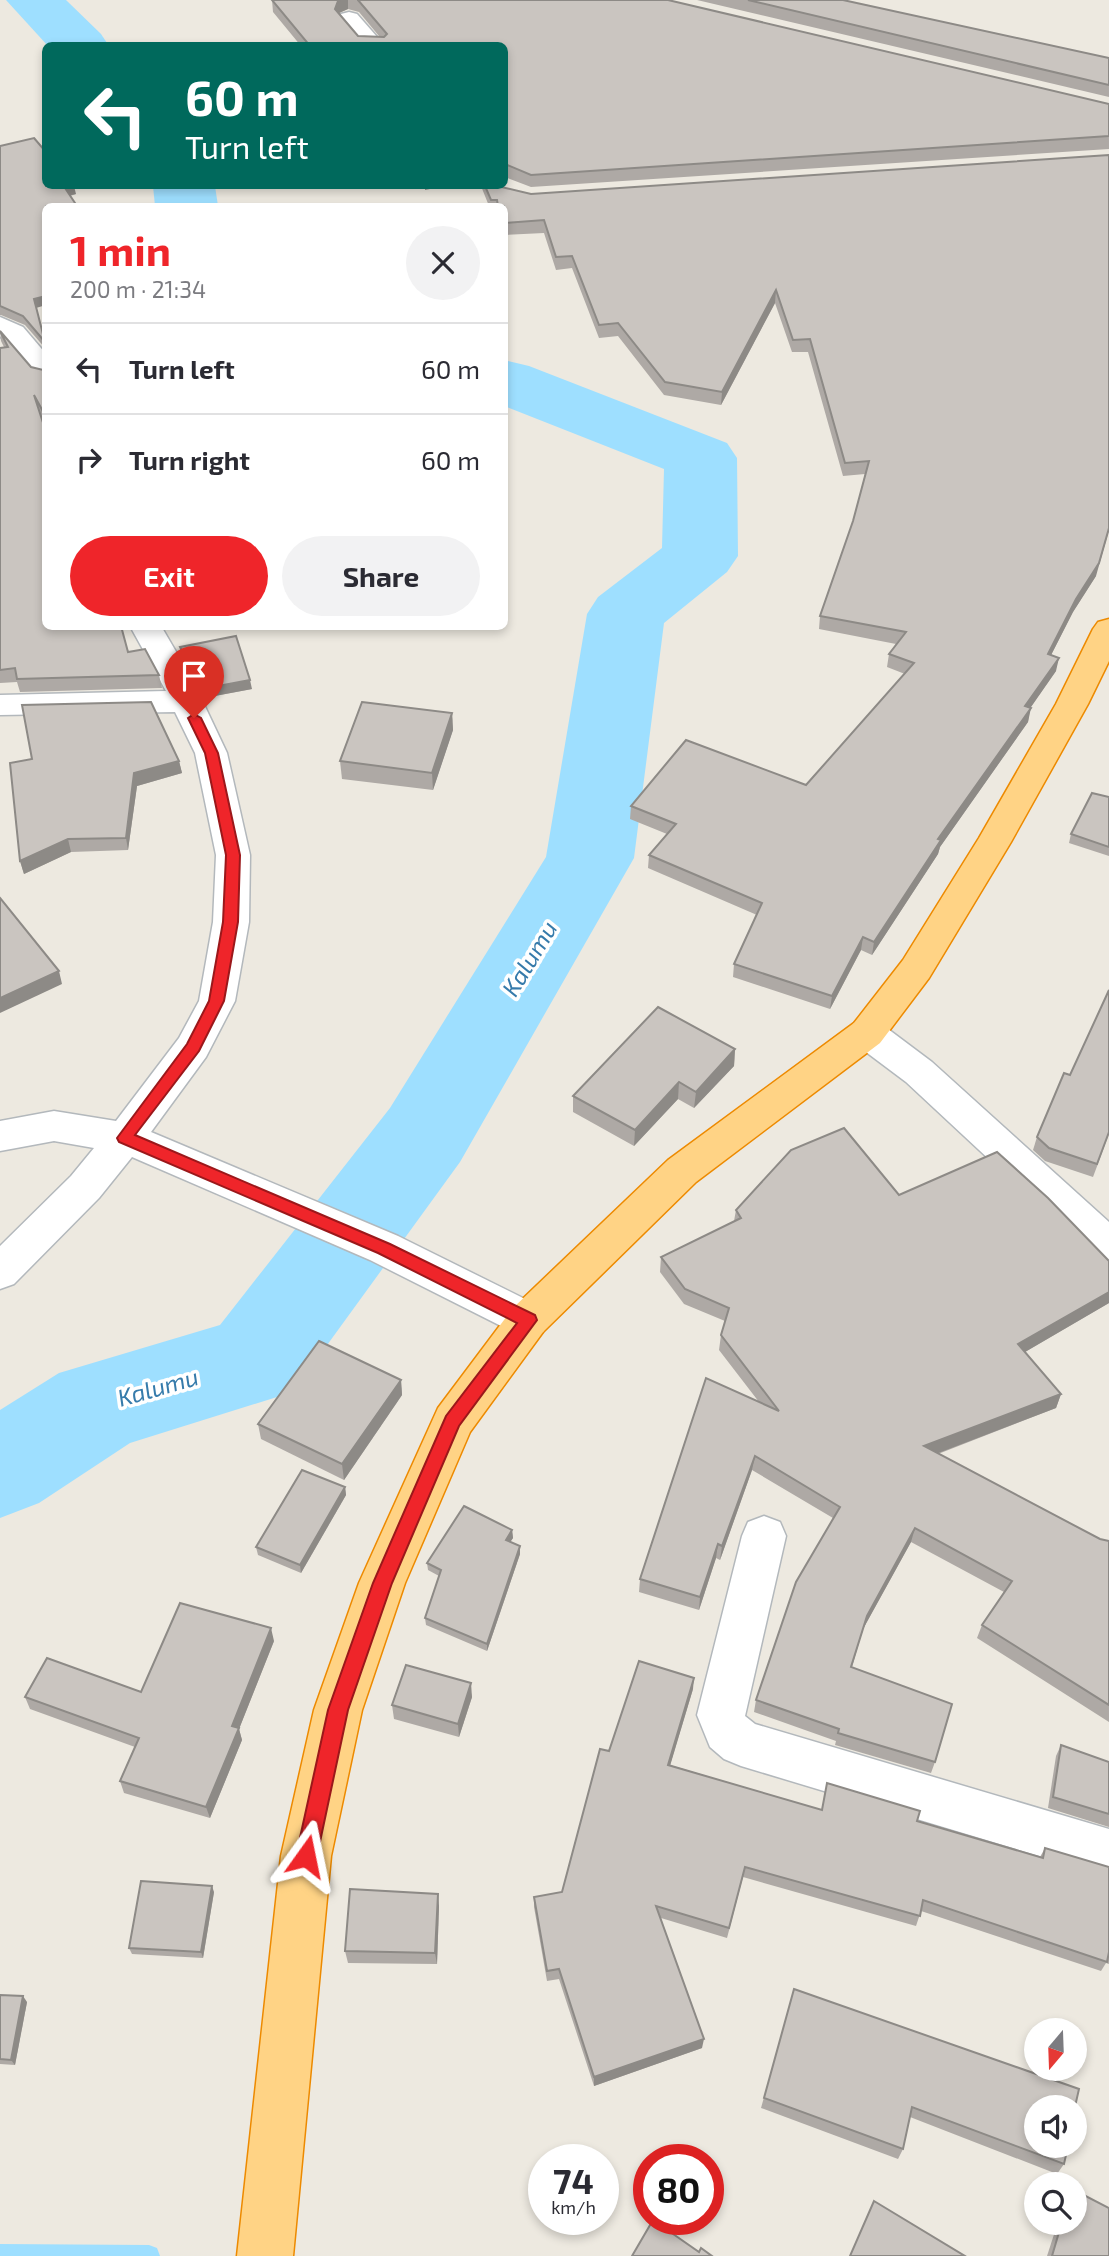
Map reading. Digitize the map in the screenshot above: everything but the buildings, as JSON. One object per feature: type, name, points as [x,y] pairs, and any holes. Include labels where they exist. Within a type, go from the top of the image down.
[{"type":"highway","points":[[265,2256],[306,1856],[338,1710],[383,1583],[453,1421],[528,1320],[682,1171],[867,1033],[916,968],[994,842],[1072,704],[1109,629]]},
{"type":"street","points":[[349,19],[370,42]]},
{"type":"street","points":[[0,325],[14,333],[42,367]]},
{"type":"street","points":[[0,1272],[85,1187],[125,1138],[193,1047],[216,1001],[231,922],[233,855],[211,753],[147,630]]},
{"type":"street","points":[[0,705],[186,701]]},
{"type":"street","points":[[867,1033],[919,1072],[1109,1246]]},
{"type":"street","points":[[0,1136],[54,1126],[125,1138],[384,1248],[528,1320]]},
{"type":"street","points":[[764,1536],[721,1715],[727,1731],[741,1742],[1109,1853]]},
{"type":"waterway","name":"Kalumu","points":[[34,0],[77,42]]},
{"type":"waterway","name":"Kalumu","points":[[184,189],[186,203]]},
{"type":"waterway","name":"Kalumu","points":[[0,1469],[97,1406],[255,1360],[425,1135],[590,858],[626,614],[700,556],[701,458],[508,383]]},
{"type":"waterway","points":[[0,2255],[149,2256]]},
{"type":"route","points":[[194,718],[211,753],[233,855],[231,922],[216,1001],[193,1047],[125,1138],[384,1248],[528,1320],[453,1421],[383,1583],[338,1710],[306,1856]]}]
